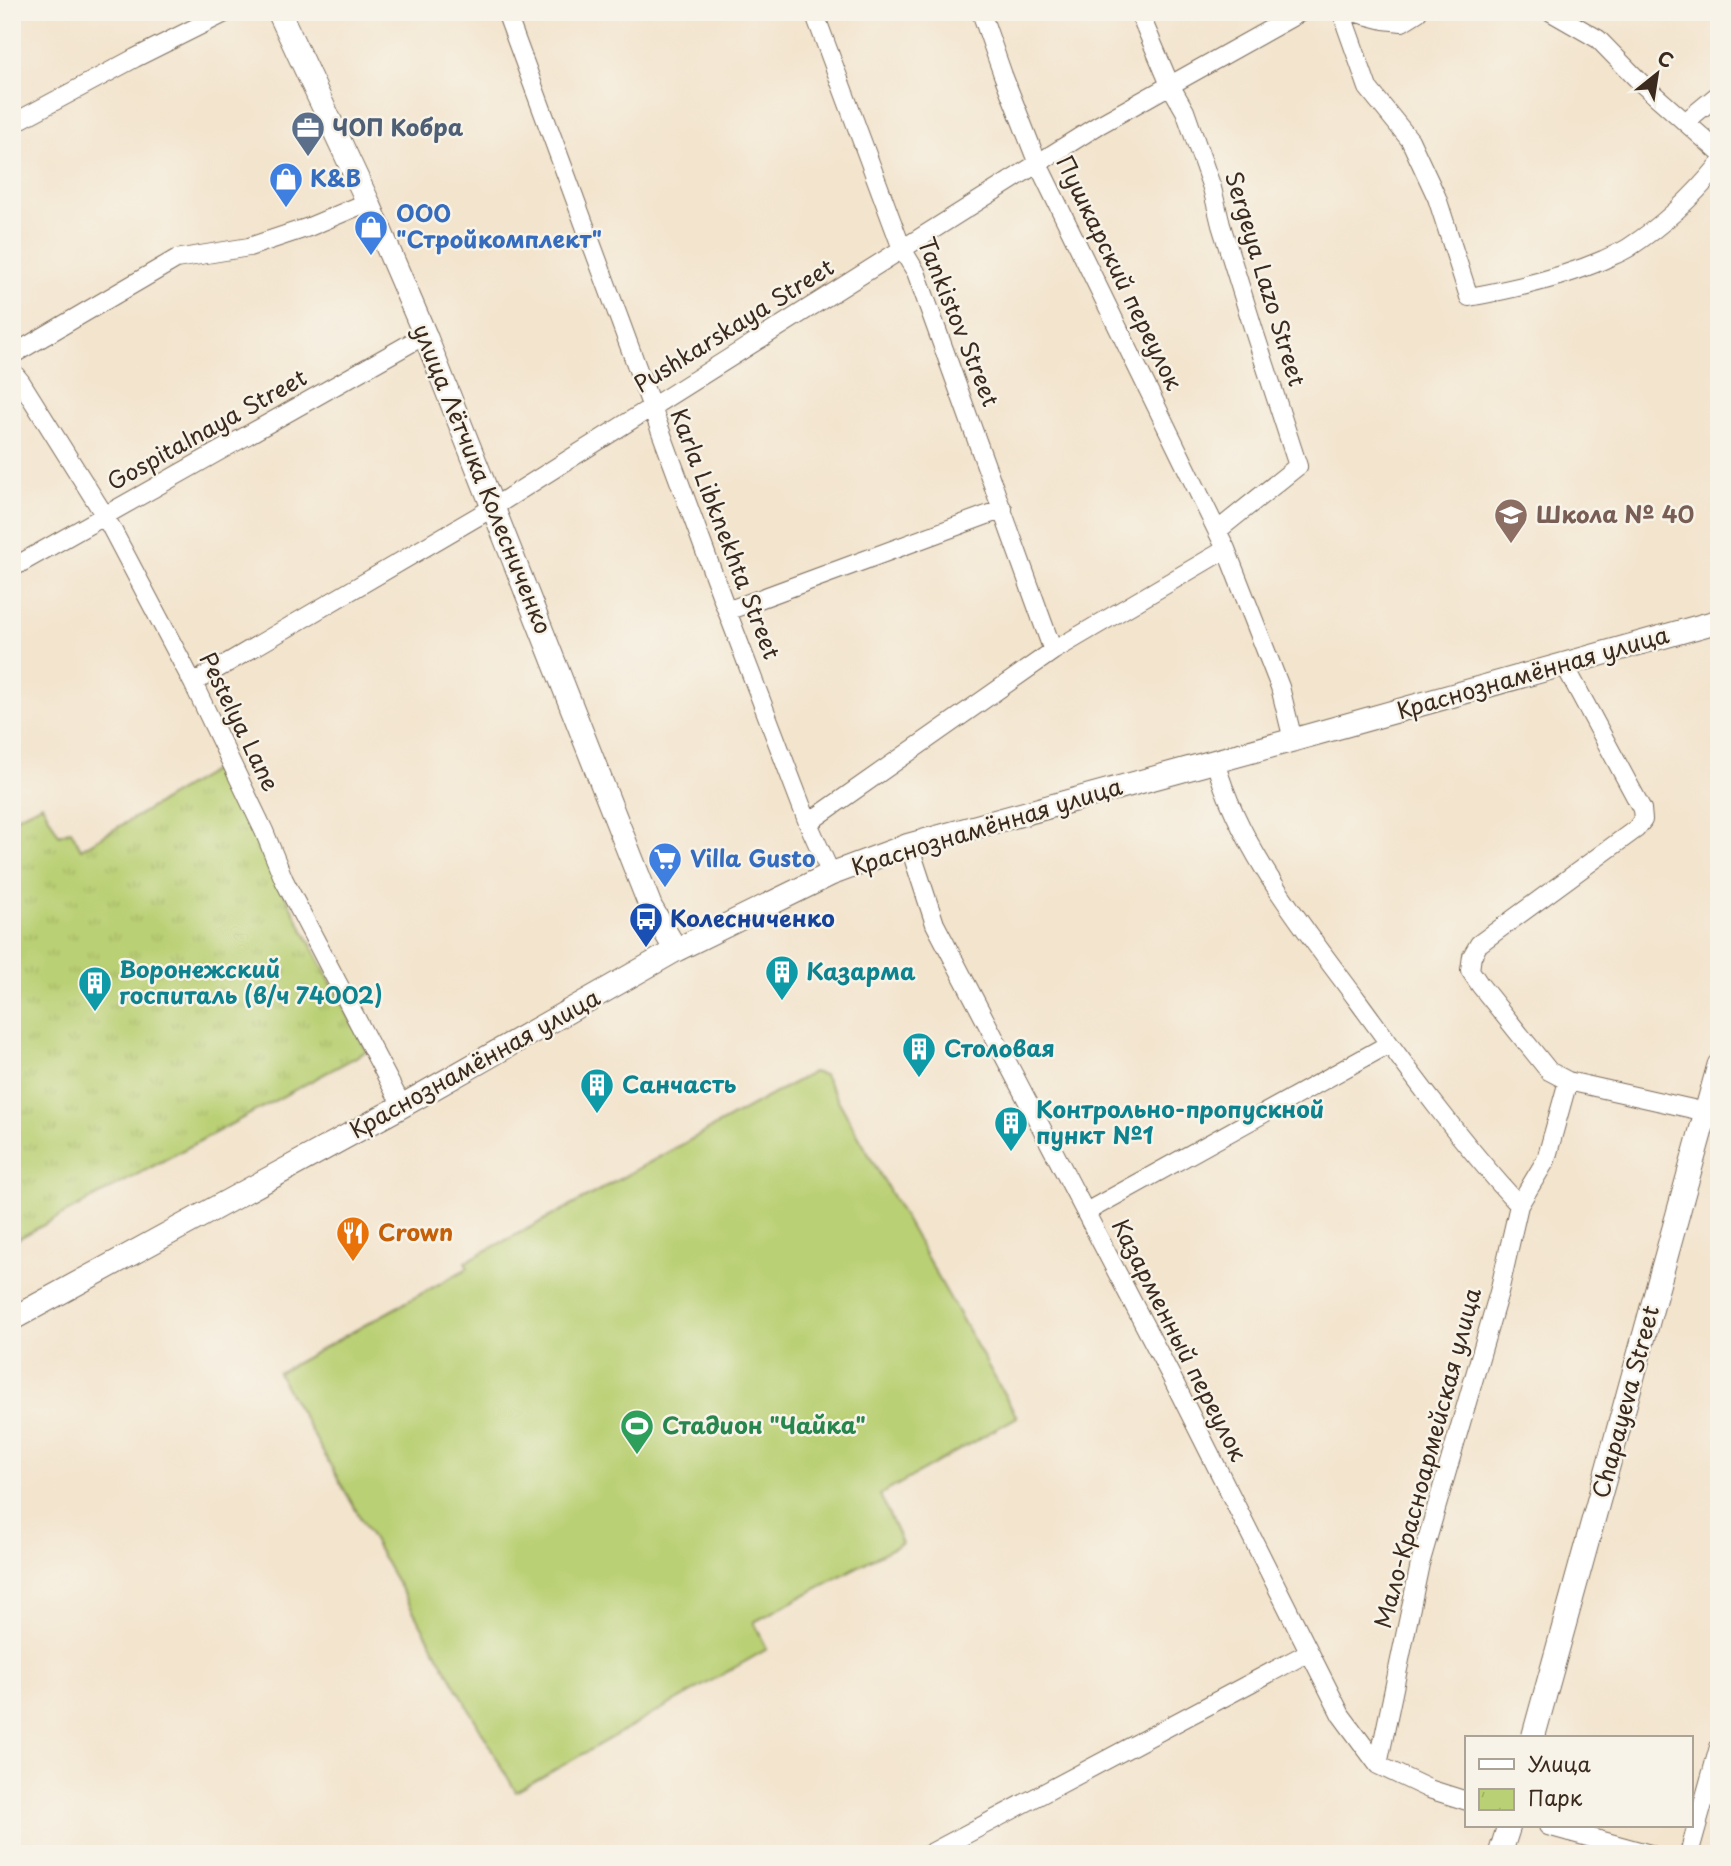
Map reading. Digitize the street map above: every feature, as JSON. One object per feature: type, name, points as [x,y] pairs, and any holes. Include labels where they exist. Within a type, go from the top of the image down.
[{"type":"street","points":[[12,124],[227,12]]},
{"type":"street","name":"улица Лётчика Колесниченко","points":[[279,12],[368,202],[425,335],[652,908],[676,950]]},
{"type":"street","name":"Karla Libknekhta Street","points":[[506,12],[727,611],[808,823],[831,874]]},
{"type":"street","name":"Tankistov Street","points":[[814,12],[902,249],[916,272],[1053,651]]},
{"type":"street","name":"Пушкарский переулок","points":[[981,12],[1038,164],[1226,548],[1280,687],[1293,740]]},
{"type":"street","name":"Sergeya Lazo Street","points":[[1139,12],[1170,85],[1185,111],[1212,188],[1251,322],[1298,466],[1217,531]]},
{"type":"street","name":"Pushkarskaya Street","points":[[194,683],[492,508],[1097,127],[1301,12]]},
{"type":"street","points":[[1343,12],[1368,88],[1410,140],[1437,198],[1469,297],[1555,277],[1626,250],[1700,188],[1719,165]]},
{"type":"street","points":[[1353,12],[1402,22],[1418,12]]},
{"type":"street","points":[[1551,12],[1598,39],[1640,82],[1719,152]]},
{"type":"street","points":[[1685,122],[1719,94]]},
{"type":"street","points":[[12,355],[176,259],[249,247],[309,227],[368,202]]},
{"type":"street","name":"Gospitalnaya Street","points":[[12,568],[425,335]]},
{"type":"street","name":"Pestelya Lane","points":[[12,371],[105,516],[194,683],[264,831],[284,880],[402,1106]]},
{"type":"street","points":[[727,611],[1003,509]]},
{"type":"street","points":[[808,823],[1053,651],[1226,548]]},
{"type":"street","name":"Краснознамённая улица","points":[[12,1319],[402,1106],[676,950],[831,874],[909,845],[1719,621]]},
{"type":"street","points":[[1564,664],[1642,809],[1643,820],[1636,829],[1479,944],[1472,956],[1471,970],[1549,1071],[1568,1081],[1706,1112]]},
{"type":"street","points":[[1215,761],[1242,831],[1277,890],[1389,1044],[1485,1168],[1520,1205]]},
{"type":"street","name":"Казарменный переулок","points":[[909,845],[935,924],[1171,1376],[1341,1715],[1378,1765],[1429,1789],[1465,1800]]},
{"type":"street","points":[[1086,1212],[1389,1044]]},
{"type":"street","name":"Chapayeva Street","points":[[1534,1736],[1717,1075]]},
{"type":"street","name":"Мало-Красноармейская улица","points":[[1378,1765],[1420,1564],[1499,1292],[1520,1205],[1546,1160],[1568,1081]]},
{"type":"street","points":[[929,1854],[1309,1652]]},
{"type":"street","points":[[1689,1854],[1719,1747]]},
{"type":"street","points":[[1500,1854],[1507,1828]]},
{"type":"street","points":[[1555,1828],[1650,1854]]},
{"type":"green space","points":[[218,768],[367,1051],[12,1242],[12,819],[42,804],[59,835],[71,830],[81,849]]},
{"type":"green space","name":"Стадион \"Чайка\"","points":[[813,1072],[824,1075],[1017,1417],[880,1495],[902,1543],[754,1622],[767,1649],[516,1792],[278,1373],[468,1268],[465,1262]]},
{"type":"place","name":"ЧОП Кобра","points":[[308,158]]},
{"type":"place","name":"K&B","points":[[286,209]]},
{"type":"place","name":"ООО \"Стройкомплект\"","points":[[371,257]]},
{"type":"place","name":"Школа № 40","points":[[1511,545]]},
{"type":"place","name":"Villa Gusto","points":[[665,889]]},
{"type":"place","name":"Колесниченко","points":[[646,949]]},
{"type":"place","name":"Казарма","points":[[782,1002]]},
{"type":"place","name":"Воронежский госпиталь (в/ч 74002)","points":[[95,1013]]},
{"type":"place","name":"Столовая","points":[[919,1079]]},
{"type":"place","name":"Санчасть","points":[[597,1115]]},
{"type":"place","name":"Контрольно-пропускной пункт №1","points":[[1011,1153]]},
{"type":"place","name":"Crown","points":[[353,1263]]},
{"type":"place","name":"Стадион \"Чайка\"","points":[[637,1456]]}]
